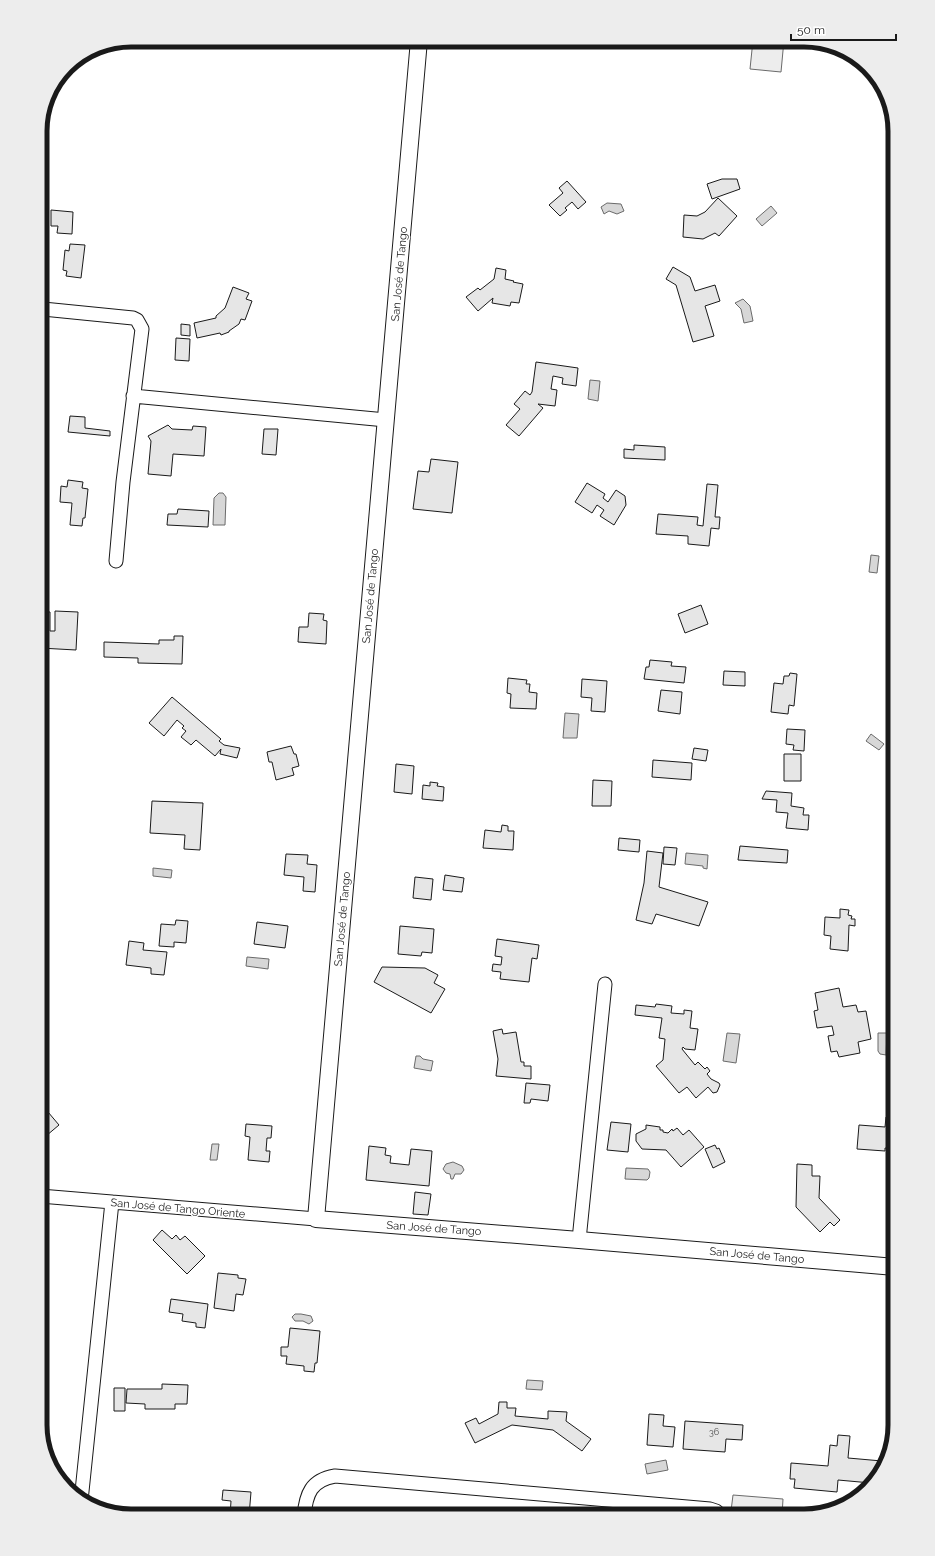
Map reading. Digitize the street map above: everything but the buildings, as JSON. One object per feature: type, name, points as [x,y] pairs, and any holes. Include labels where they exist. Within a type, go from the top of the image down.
[{"type":"street","name":"San José de Tango","points":[[418,47],[316,1219],[888,1266]]},
{"type":"street","points":[[47,309],[134,318],[138,320],[142,329],[123,482],[116,561]]},
{"type":"street","points":[[133,396],[386,420]]},
{"type":"street","points":[[579,1240],[604,984]]},
{"type":"street","name":"San José de Tango Oriente","points":[[47,1197],[316,1219]]},
{"type":"street","points":[[82,1493],[112,1202]]},
{"type":"street","points":[[305,1509],[305,1503],[311,1488],[322,1479],[335,1476],[710,1509]]},
{"type":"shaded area","points":[[752,47],[783,47],[781,72],[750,69]]},
{"type":"shaded area","points":[[607,203],[621,204],[624,211],[617,214],[609,211],[604,214],[601,207]]},
{"type":"shaded area","points":[[771,206],[777,213],[762,226],[756,219]]},
{"type":"shaded area","points":[[743,299],[750,306],[753,321],[744,323],[741,309],[735,303]]},
{"type":"shaded area","points":[[590,380],[600,381],[598,401],[588,399]]},
{"type":"shaded area","points":[[219,493],[223,493],[226,497],[225,525],[213,525],[214,498]]},
{"type":"shaded area","points":[[871,555],[879,556],[877,573],[869,572]]},
{"type":"shaded area","points":[[565,713],[579,714],[577,738],[563,738]]},
{"type":"shaded area","points":[[871,734],[884,744],[879,750],[866,741]]},
{"type":"shaded area","points":[[686,853],[708,855],[707,869],[703,868],[703,866],[685,864]]},
{"type":"shaded area","points":[[153,868],[172,870],[171,878],[153,876]]},
{"type":"shaded area","points":[[247,957],[269,959],[268,969],[246,966]]},
{"type":"shaded area","points":[[727,1033],[740,1034],[736,1063],[723,1061]]},
{"type":"shaded area","points":[[878,1033],[887,1033],[886,1055],[880,1054],[878,1051]]},
{"type":"shaded area","points":[[416,1056],[433,1061],[431,1071],[414,1068]]},
{"type":"shaded area","points":[[212,1144],[219,1144],[217,1160],[210,1160]]},
{"type":"shaded area","points":[[453,1162],[462,1166],[464,1170],[461,1174],[455,1174],[453,1179],[451,1179],[450,1174],[446,1173],[443,1169],[446,1164]]},
{"type":"shaded area","points":[[626,1168],[648,1169],[650,1172],[649,1178],[647,1180],[625,1179]]},
{"type":"shaded area","points":[[295,1314],[311,1316],[313,1321],[309,1324],[303,1321],[295,1321],[292,1317]]},
{"type":"shaded area","points":[[527,1380],[543,1381],[542,1390],[526,1389]]},
{"type":"shaded area","points":[[666,1460],[668,1470],[647,1474],[645,1464]]},
{"type":"shaded area","points":[[733,1495],[783,1499],[782,1509],[731,1509]]}]
